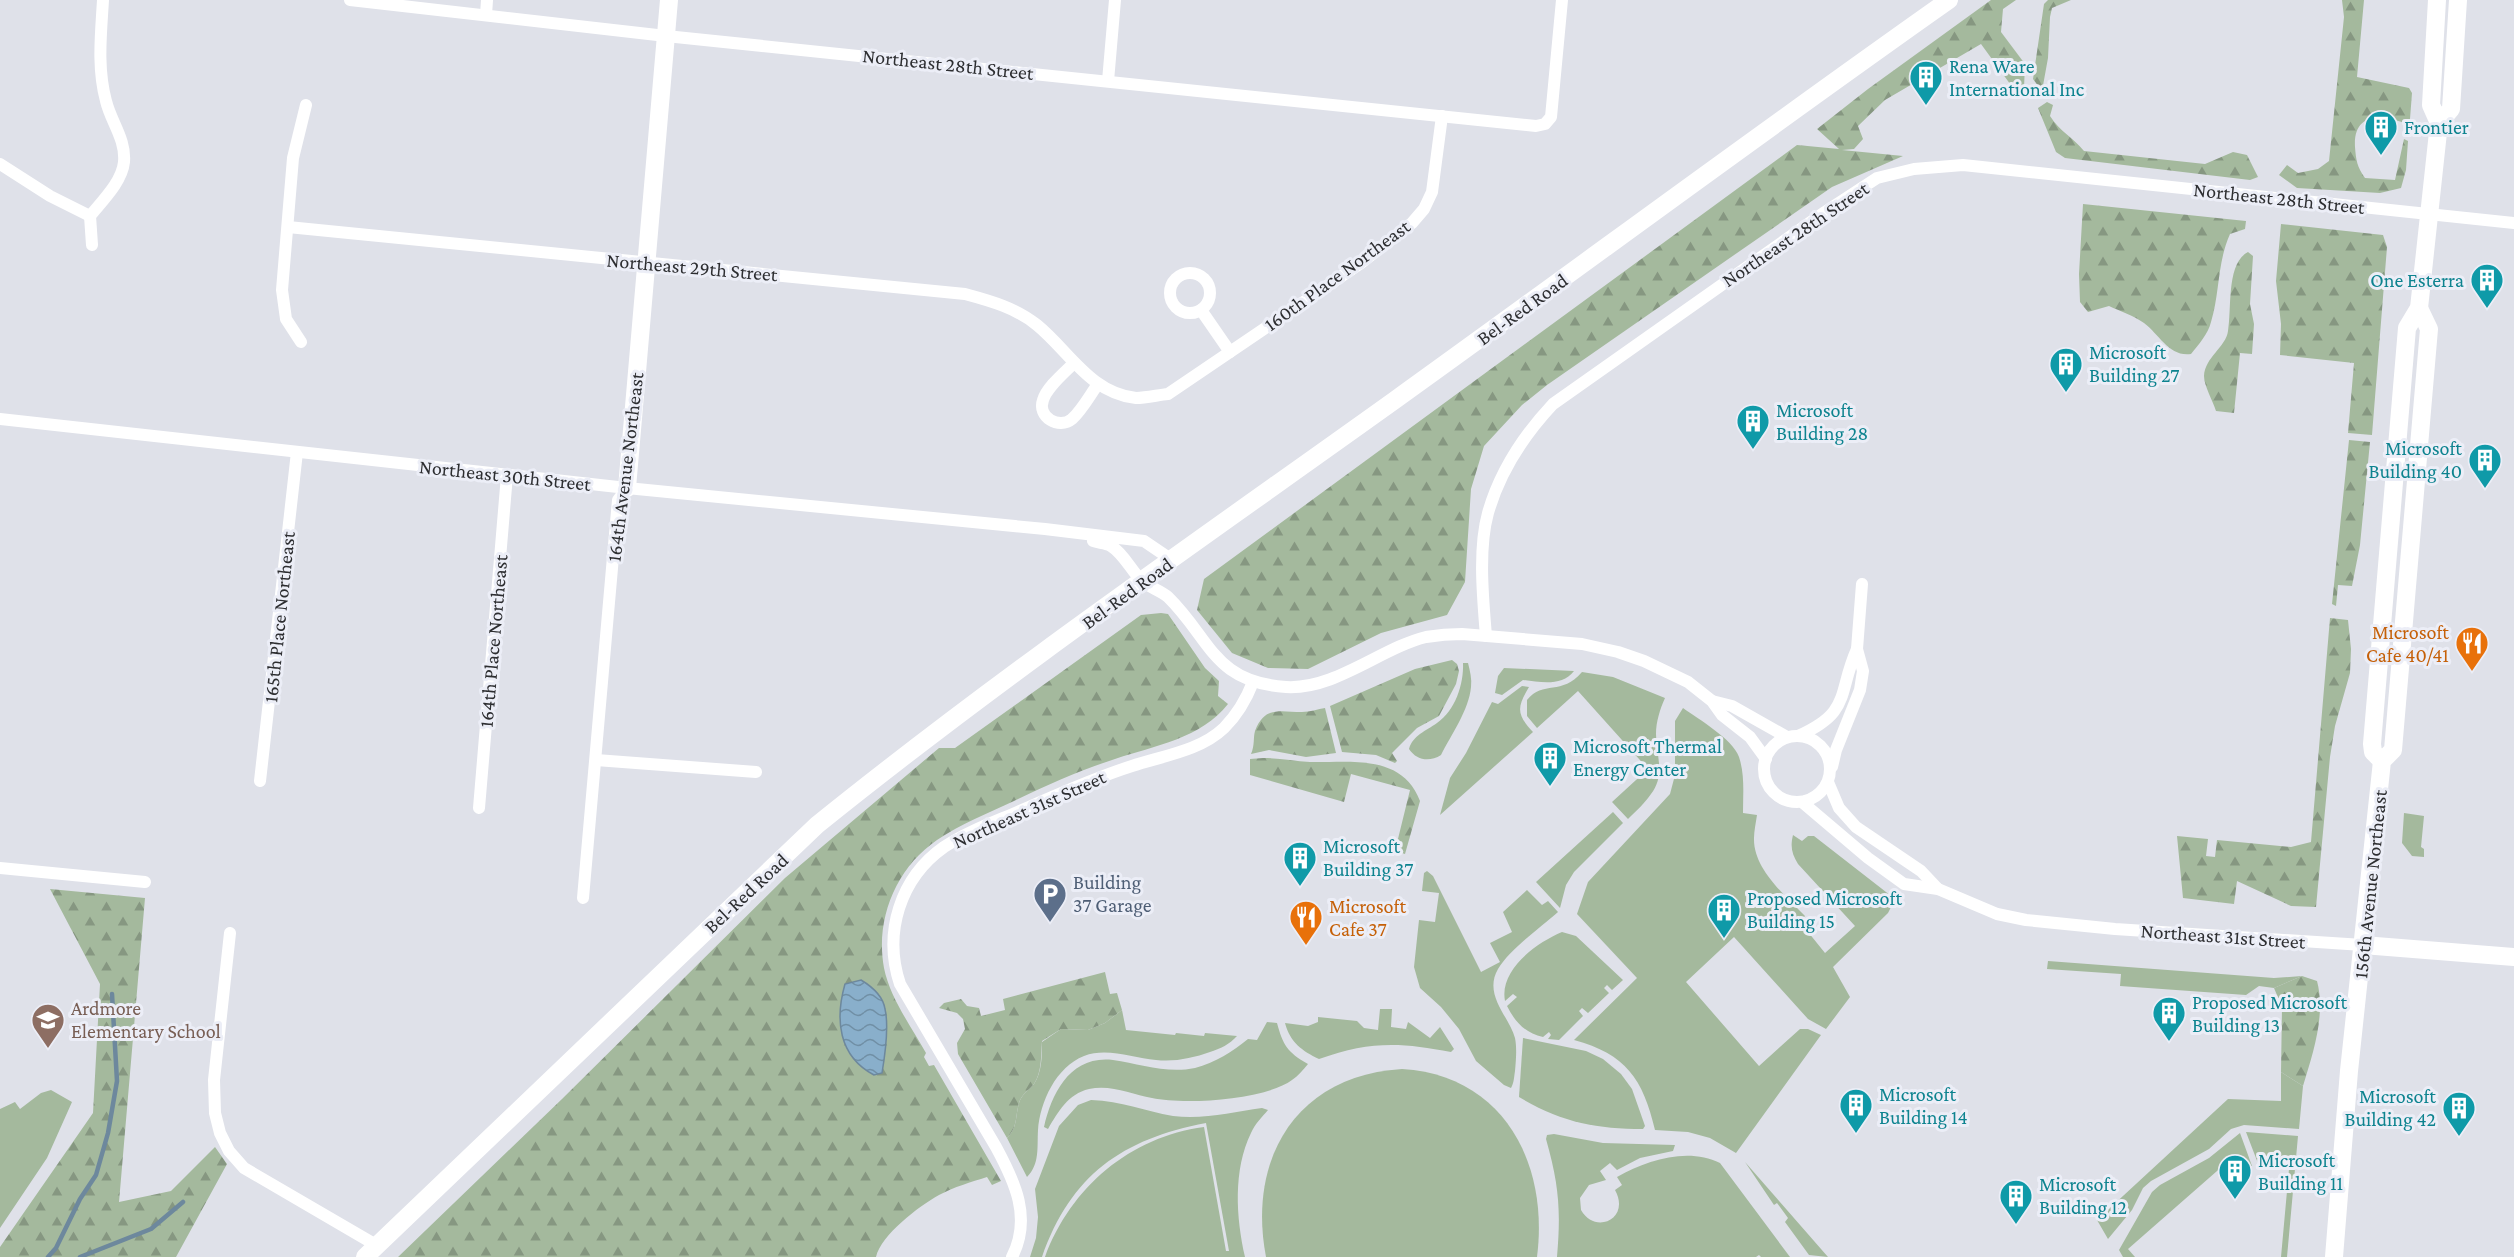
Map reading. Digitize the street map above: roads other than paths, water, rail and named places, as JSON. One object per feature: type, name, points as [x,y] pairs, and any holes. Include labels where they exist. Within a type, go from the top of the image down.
[{"type":"main road","name":"164th Avenue Northeast","points":[[627,488],[669,0]]},
{"type":"main road","name":"Bel-Red Road","points":[[370,1251],[817,825],[894,763],[1172,560],[1518,313],[1776,122],[1949,0]]},
{"type":"main road","name":"156th Avenue Northeast","points":[[2334,1257],[2349,1071],[2382,761],[2393,750],[2429,329],[2419,308],[2439,123],[2431,105],[2437,0]]},
{"type":"main road","name":"156th Avenue Northeast","points":[[2439,123],[2451,109],[2458,0]]},
{"type":"main road","name":"Northeast 31st Street","points":[[2363,945],[2514,957]]},
{"type":"street","points":[[92,245],[90,216],[118,178],[124,163],[123,143],[106,103],[102,80],[100,49],[104,0]]},
{"type":"street","name":"Northeast 28th Street","points":[[350,0],[666,36],[1536,126],[1545,124],[1551,117],[1562,0]]},
{"type":"street","points":[[486,15],[488,0]]},
{"type":"street","points":[[1108,81],[1115,0]]},
{"type":"street","points":[[301,342],[286,319],[282,291],[293,159],[306,105]]},
{"type":"street","name":"160th Place Northeast","points":[[1136,398],[1168,394],[1361,263],[1412,223],[1424,209],[1432,192],[1442,116]]},
{"type":"street","points":[[0,164],[50,196],[90,216]]},
{"type":"street","name":"Northeast 28th Street","points":[[1486,636],[1483,542],[1488,513],[1514,452],[1529,430],[1553,404],[1572,390],[1877,178],[1914,169],[1963,165],[2514,223]]},
{"type":"street","name":"Northeast 29th Street","points":[[288,227],[965,294],[1016,311],[1037,324],[1073,364],[1098,384],[1116,393],[1136,398]]},
{"type":"street","points":[[1201,310],[1230,352]]},
{"type":"street","points":[[1073,364],[1044,396],[1042,408],[1047,418],[1058,423],[1070,420],[1098,384]]},
{"type":"street","name":"Northeast 30th Street","points":[[0,419],[627,488],[1045,529],[1144,541],[1172,560]]},
{"type":"street","name":"165th Place Northeast","points":[[260,781],[297,452]]},
{"type":"street","name":"164th Place Northeast","points":[[479,808],[507,475]]},
{"type":"street","name":"164th Avenue Northeast","points":[[583,898],[618,500],[627,488]]},
{"type":"street","name":"Northeast 30th Street","points":[[1045,529],[1111,546],[1143,582],[1167,596],[1217,658],[1234,673],[1253,682]]},
{"type":"street","points":[[1857,649],[1848,668],[1843,697],[1832,715],[1819,727],[1793,737],[1770,750],[1766,759],[1766,781],[1780,798],[1802,802],[1813,799],[1822,792],[1829,777],[1836,750],[1860,690],[1863,671],[1857,649],[1862,584]]},
{"type":"street","points":[[1253,682],[1269,686],[1304,687],[1323,682],[1424,638],[1458,634],[1582,644],[1618,652],[1688,682],[1712,701],[1722,715],[1750,737],[1766,759]]},
{"type":"street","name":"Northeast 31st Street","points":[[1012,1257],[1021,1233],[1023,1216],[1014,1183],[996,1147],[900,984],[894,960],[893,933],[899,904],[919,871],[946,846],[1091,779],[1189,748],[1206,740],[1223,729],[1246,702],[1253,682]]},
{"type":"street","points":[[1712,701],[1732,706],[1793,737],[1809,738],[1825,751],[1829,777]]},
{"type":"street","points":[[596,759],[756,772]]},
{"type":"street","name":"Northeast 31st Street","points":[[1829,777],[1839,808],[1856,827],[1921,870],[1938,890]]},
{"type":"street","name":"Northeast 31st Street","points":[[1802,802],[1868,858],[1904,884],[1938,890],[1997,914],[2036,921],[2115,929],[2363,945]]},
{"type":"street","points":[[0,868],[145,882]]},
{"type":"street","points":[[230,933],[214,1080],[215,1113],[220,1133],[229,1151],[244,1168],[370,1251]]},
{"type":"water","points":[[861,980],[879,996],[884,1004],[886,1016],[882,1073],[874,1075],[853,1058],[846,1047],[840,1023],[845,984]]},
{"type":"waterway","points":[[48,1257],[56,1248],[80,1199],[96,1175],[108,1133],[117,1081],[112,994]]},
{"type":"waterway","points":[[80,1257],[151,1229],[183,1202]]},
{"type":"place","name":"Rena Ware International Inc","points":[[1926,106]]},
{"type":"place","name":"Frontier","points":[[2381,156]]},
{"type":"place","name":"One Esterra","points":[[2487,309]]},
{"type":"place","name":"Microsoft Building 27","points":[[2066,393]]},
{"type":"place","name":"Microsoft Building 28","points":[[1753,450]]},
{"type":"place","name":"Microsoft Building 40","points":[[2485,489]]},
{"type":"place","name":"Microsoft Cafe 40/41","points":[[2472,672]]},
{"type":"place","name":"Microsoft Thermal Energy Center","points":[[1550,787]]},
{"type":"place","name":"Microsoft Building 37","points":[[1300,887]]},
{"type":"place","name":"Building 37 Garage","points":[[1050,923]]},
{"type":"place","name":"Proposed Microsoft Building 15","points":[[1724,939]]},
{"type":"place","name":"Microsoft Cafe 37","points":[[1306,946]]},
{"type":"place","name":"Proposed Microsoft Building 13","points":[[2169,1042]]},
{"type":"place","name":"Ardmore Elementary School","points":[[48,1049]]},
{"type":"place","name":"Microsoft Building 14","points":[[1856,1134]]},
{"type":"place","name":"Microsoft Building 42","points":[[2459,1137]]},
{"type":"place","name":"Microsoft Building 11","points":[[2235,1200]]},
{"type":"place","name":"Microsoft Building 12","points":[[2016,1225]]}]
